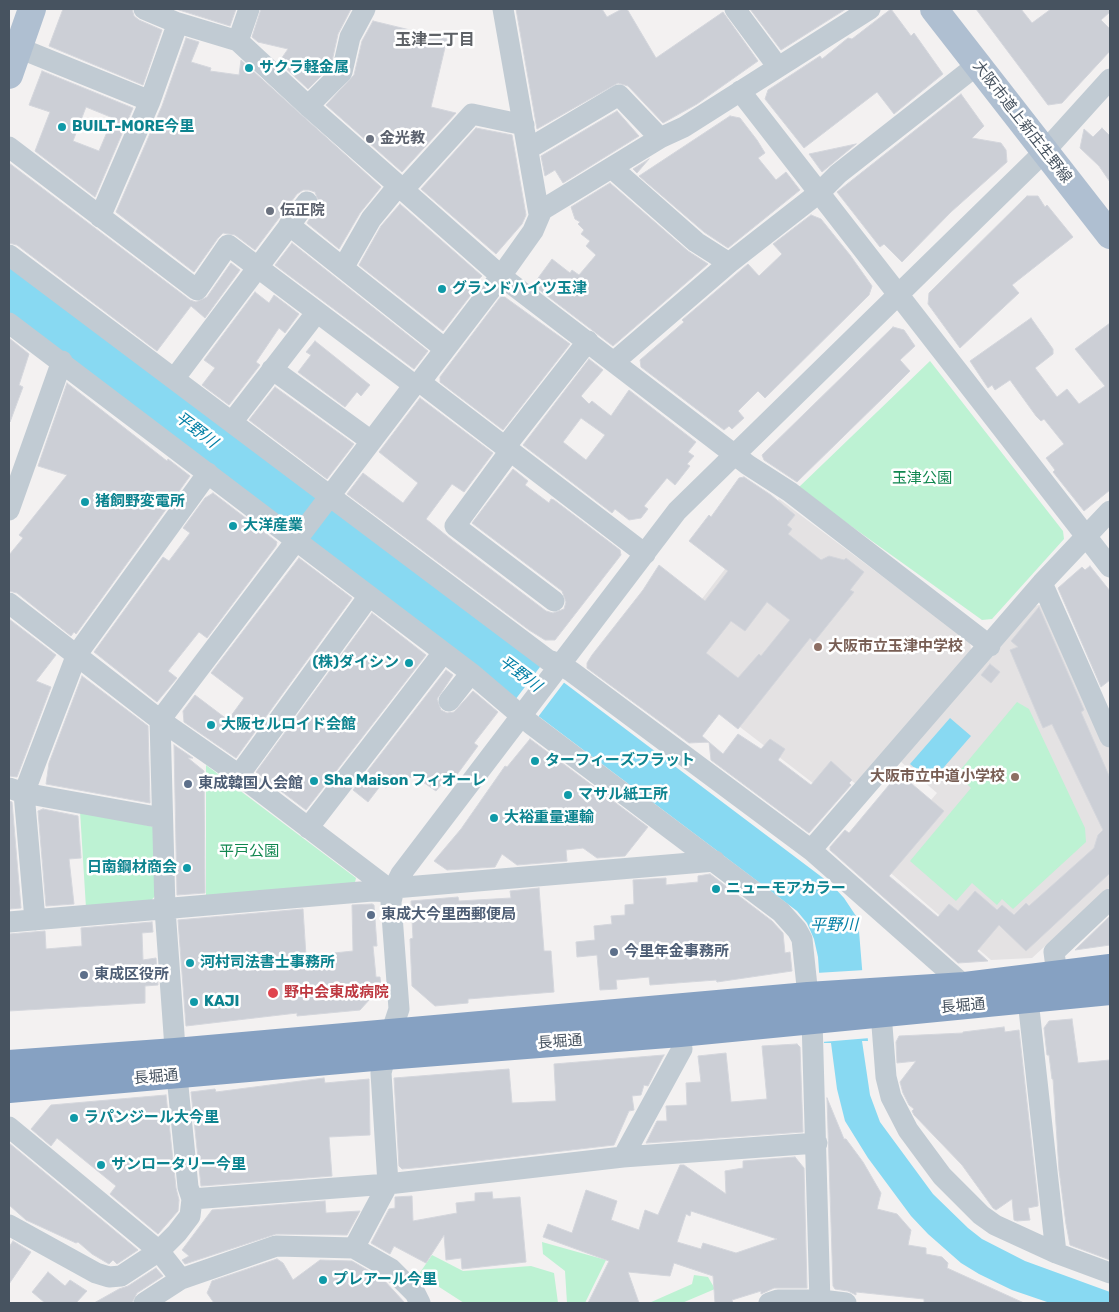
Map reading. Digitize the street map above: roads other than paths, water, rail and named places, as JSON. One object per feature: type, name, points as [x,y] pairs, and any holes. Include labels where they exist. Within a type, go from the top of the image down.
[{"type":"highway","name":"長堀通","points":[[872,1006],[965,986],[1110,968]]},
{"type":"highway","name":"長堀通","points":[[9,1090],[176,1064],[388,1044],[815,1007],[1028,1000],[1110,991]]},
{"type":"highway","name":"長堀通","points":[[9,1064],[176,1064]]},
{"type":"main road","points":[[9,76],[32,9]]},
{"type":"main road","name":"大阪市道上新庄生野線","points":[[934,9],[1110,235]]},
{"type":"street","points":[[144,9],[175,22],[238,41],[400,188],[502,276],[734,454],[790,492],[990,646]]},
{"type":"street","points":[[238,41],[249,9]]},
{"type":"street","points":[[308,106],[342,72],[350,37],[364,9]]},
{"type":"street","points":[[503,9],[539,214]]},
{"type":"street","points":[[735,9],[778,67]]},
{"type":"street","points":[[9,1225],[96,1273],[109,1278],[121,1276],[158,1251],[177,1233],[190,1216],[192,1199],[188,1187],[176,1064],[165,909],[160,720],[370,441],[502,276],[534,231],[542,210],[660,138],[684,127],[870,9]]},
{"type":"street","points":[[100,217],[150,100],[176,28],[175,22]]},
{"type":"street","points":[[19,48],[150,100]]},
{"type":"street","points":[[615,361],[729,263],[820,192],[838,174],[977,65]]},
{"type":"street","points":[[354,1248],[388,1184],[381,1074],[399,1009],[391,902],[393,890],[401,874],[678,511],[1044,152],[1110,79]]},
{"type":"street","points":[[740,91],[1110,567]]},
{"type":"street","points":[[528,149],[619,96],[660,138]]},
{"type":"street","points":[[343,268],[370,219],[472,114],[524,124]]},
{"type":"street","points":[[9,147],[197,290],[228,245],[317,312],[507,449],[645,554]]},
{"type":"street","points":[[612,168],[696,242],[729,263]]},
{"type":"street","points":[[174,378],[256,266],[307,202]]},
{"type":"street","points":[[289,225],[445,349]]},
{"type":"street","points":[[9,255],[232,422],[328,498],[558,668],[811,850],[965,986]]},
{"type":"street","points":[[232,422],[317,312]]},
{"type":"street","points":[[9,322],[297,538],[443,653],[525,712],[531,724],[782,912],[798,930],[804,947],[815,1007],[821,1302]]},
{"type":"street","points":[[554,601],[455,526],[507,449],[588,341]]},
{"type":"street","points":[[9,510],[62,361]]},
{"type":"street","points":[[272,369],[370,441]]},
{"type":"street","points":[[35,920],[16,791],[77,654],[208,473]]},
{"type":"street","points":[[811,850],[990,646],[1042,583],[1110,510]]},
{"type":"street","points":[[1042,583],[1110,738]]},
{"type":"street","points":[[239,775],[369,596]]},
{"type":"street","points":[[9,603],[160,720],[239,775],[393,890]]},
{"type":"street","points":[[308,828],[443,653]]},
{"type":"street","points":[[449,701],[471,673]]},
{"type":"street","points":[[16,791],[162,818]]},
{"type":"street","points":[[9,922],[715,861]]},
{"type":"street","points":[[1058,975],[1054,952],[1110,899]]},
{"type":"street","points":[[1028,1000],[1056,1253]]},
{"type":"street","points":[[872,1006],[891,1098],[898,1114],[942,1176],[982,1215],[996,1225],[1056,1253],[1110,1273]]},
{"type":"street","points":[[623,1158],[682,1049],[678,1020]]},
{"type":"street","points":[[9,1127],[158,1251],[181,1279]]},
{"type":"street","points":[[192,1199],[388,1184],[623,1158],[818,1143]]},
{"type":"street","points":[[144,1303],[181,1279],[276,1246],[354,1248],[391,1269],[415,1293],[420,1303]]},
{"type":"street","points":[[770,1303],[778,1300],[846,1303]]},
{"type":"water","name":"平野川","points":[[9,264],[831,884],[844,898],[858,919],[868,1041],[862,1041],[870,1095],[880,1122],[933,1194],[968,1228],[982,1239],[1025,1261],[1110,1292],[1110,1303],[1050,1303],[1012,1290],[961,1263],[928,1234],[911,1216],[868,1158],[845,1121],[837,1089],[831,1043],[824,1043],[818,957],[814,939],[807,923],[797,911],[9,317]]},
{"type":"water","points":[[950,718],[971,736],[931,782],[910,764]]},
{"type":"place","name":"サクラ軽金属","points":[[249,68]]},
{"type":"place","name":"BUILT-MORE今里","points":[[62,127]]},
{"type":"place","name":"金光教","points":[[370,139]]},
{"type":"place","name":"伝正院","points":[[270,211]]},
{"type":"place","name":"グランドハイツ玉津","points":[[442,289]]},
{"type":"place","name":"猪飼野変電所","points":[[85,502]]},
{"type":"place","name":"大洋産業","points":[[233,526]]},
{"type":"place","name":"大阪市立玉津中学校","points":[[818,647]]},
{"type":"place","name":"(株)ダイシン","points":[[409,663]]},
{"type":"place","name":"大阪セルロイド会館","points":[[211,725]]},
{"type":"place","name":"ターフィーズフラット","points":[[535,761]]},
{"type":"place","name":"大阪市立中道小学校","points":[[1015,777]]},
{"type":"place","name":"Sha Maison フィオーレ","points":[[314,781]]},
{"type":"place","name":"東成韓国人会館","points":[[188,784]]},
{"type":"place","name":"マサル紙工所","points":[[568,795]]},
{"type":"place","name":"大裕重量運輸","points":[[494,818]]},
{"type":"place","name":"日南鋼材商会","points":[[187,868]]},
{"type":"place","name":"ニューモアカラー","points":[[716,889]]},
{"type":"place","name":"東成大今里西郵便局","points":[[371,915]]},
{"type":"place","name":"今里年金事務所","points":[[614,952]]},
{"type":"place","name":"河村司法書士事務所","points":[[190,963]]},
{"type":"place","name":"東成区役所","points":[[84,975]]},
{"type":"place","name":"野中会東成病院","points":[[273,993]]},
{"type":"place","name":"KAJI","points":[[194,1002]]},
{"type":"place","name":"ラパンジール大今里","points":[[74,1118]]},
{"type":"place","name":"サンロータリー今里","points":[[101,1165]]},
{"type":"place","name":"プレアール今里","points":[[323,1280]]},
{"type":"district","name":"玉津二丁目","points":[[435,40]]},
{"type":"park label","name":"玉津公園","points":[[922,479]]},
{"type":"park label","name":"平戸公園","points":[[249,852]]}]
